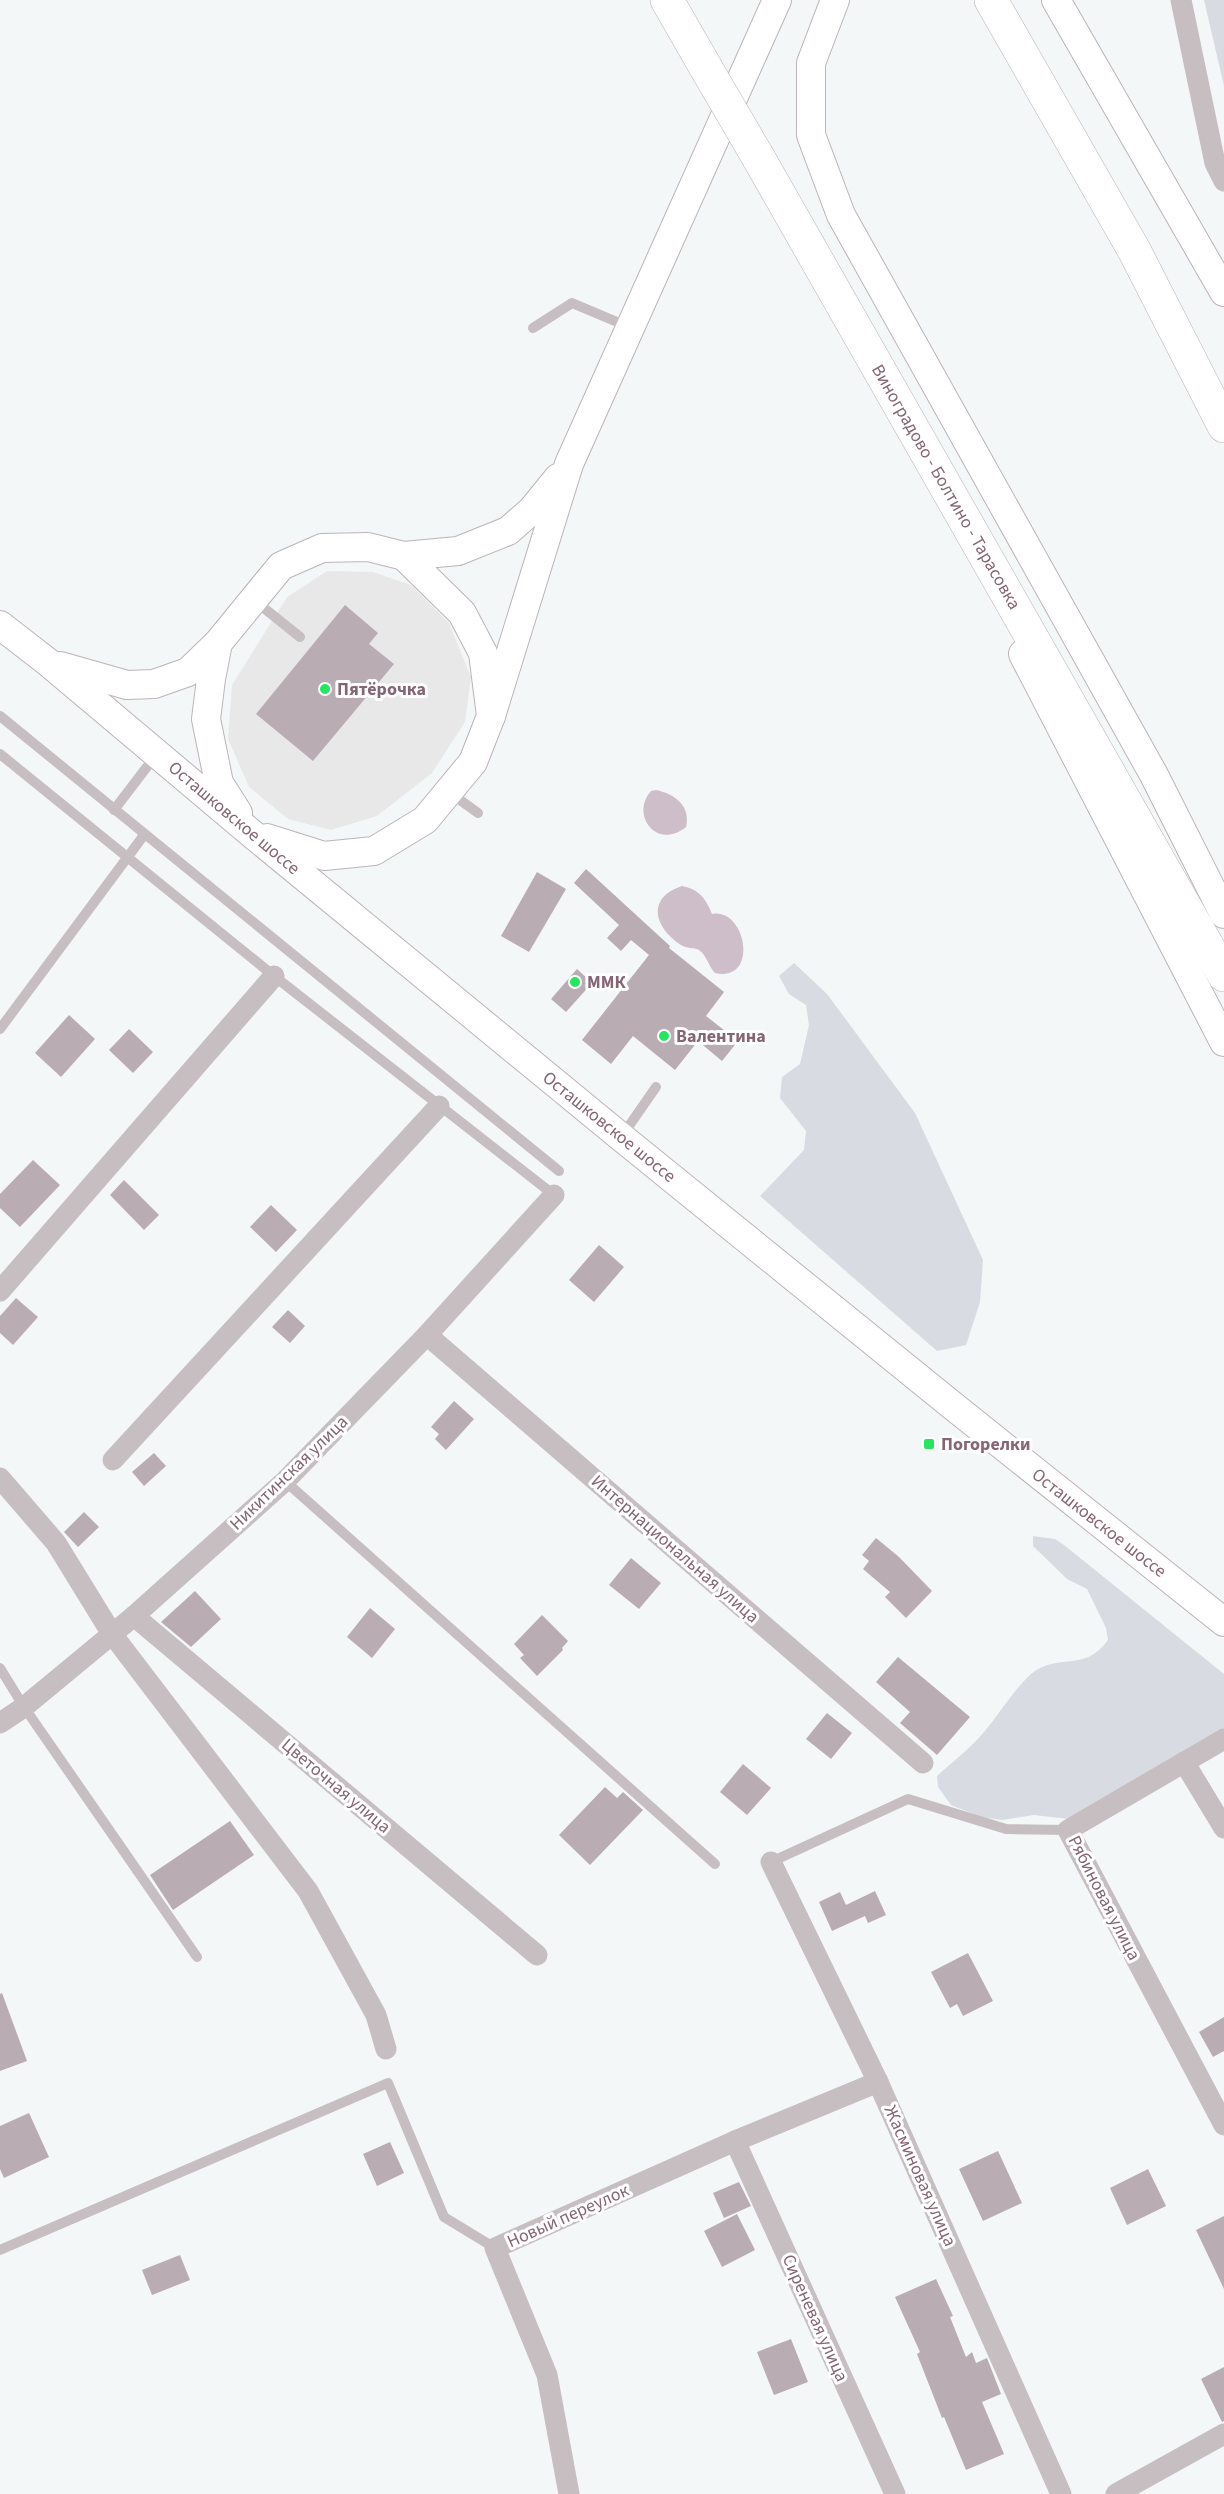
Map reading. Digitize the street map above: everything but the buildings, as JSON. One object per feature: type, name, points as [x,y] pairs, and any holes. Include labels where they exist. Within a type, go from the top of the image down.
[{"type":"main road","name":"Виноградово - Болтино - Тарасовка","points":[[667,0],[1224,975]]},
{"type":"main road","points":[[218,643],[206,719],[219,783],[251,833],[324,856],[374,851],[425,820],[473,762],[491,716],[569,464],[777,0]]},
{"type":"main road","points":[[835,0],[811,63],[811,135],[841,215],[1154,775],[1224,914]]},
{"type":"main road","points":[[991,0],[1134,249],[1224,426]]},
{"type":"main road","points":[[1056,0],[1224,292]]},
{"type":"main road","points":[[819,264],[1098,796],[1224,1042]]},
{"type":"main road","points":[[49,663],[127,685],[154,684],[188,672],[218,643],[281,566],[322,548],[368,547],[404,556],[458,551],[508,531],[532,510],[569,464]]},
{"type":"main road","points":[[404,556],[462,613],[483,653],[491,716]]},
{"type":"main road","name":"Осташковское шоссе","points":[[0,625],[49,663],[251,833],[621,1137],[1224,1622]]},
{"type":"street","points":[[1181,0],[1215,163],[1224,181]]},
{"type":"street","points":[[0,1291],[274,976]]},
{"type":"street","points":[[113,1460],[440,1106]]},
{"type":"street","name":"Никитинская улица","points":[[0,1723],[24,1707],[134,1616],[285,1481],[428,1335],[554,1196]]},
{"type":"street","name":"Интернациональная улица","points":[[428,1335],[923,1763]]},
{"type":"street","points":[[0,1478],[56,1543],[112,1634],[308,1891],[376,2015],[386,2049]]},
{"type":"street","name":"Цветочная улица","points":[[134,1616],[537,1955]]},
{"type":"street","name":"Рябиновая улица","points":[[1224,1739],[1068,1830],[1224,2125]]},
{"type":"street","points":[[1184,1762],[1224,1828]]},
{"type":"street","name":"Жасминовая улица","points":[[771,1862],[878,2082],[1061,2494]]},
{"type":"street","name":"Новый переулок","points":[[569,2494],[547,2375],[495,2248],[735,2141],[878,2082]]},
{"type":"street","name":"Сиреневая улица","points":[[735,2141],[895,2494]]},
{"type":"street","points":[[1116,2494],[1224,2434]]},
{"type":"lane","points":[[533,328],[572,303],[630,328]]},
{"type":"lane","points":[[253,599],[300,637]]},
{"type":"lane","points":[[0,716],[559,1171]]},
{"type":"lane","points":[[0,754],[274,976],[554,1196]]},
{"type":"lane","points":[[114,810],[156,754]]},
{"type":"lane","points":[[448,791],[478,813]]},
{"type":"lane","points":[[0,1029],[144,835]]},
{"type":"lane","points":[[621,1137],[657,1087]]},
{"type":"lane","points":[[285,1481],[715,1864]]},
{"type":"lane","points":[[0,1668],[24,1707],[197,1957]]},
{"type":"lane","points":[[771,1862],[908,1799],[1006,1829],[1068,1830]]},
{"type":"lane","points":[[0,2250],[388,2084],[444,2217],[495,2248]]},
{"type":"shaded area","points":[[1204,0],[1224,0],[1224,86]]},
{"type":"shaded area","points":[[327,571],[373,572],[411,585],[449,623],[471,677],[465,722],[432,773],[377,816],[331,830],[288,819],[249,787],[228,739],[232,685],[287,597]]},
{"type":"shaded area","points":[[656,790],[680,802],[686,813],[686,827],[665,835],[649,827],[643,810],[645,800],[651,791]]},
{"type":"shaded area","points":[[682,886],[697,892],[704,899],[712,914],[724,915],[740,932],[743,957],[738,967],[729,973],[715,973],[701,952],[681,945],[672,938],[660,922],[659,905],[663,898]]},
{"type":"shaded area","points":[[794,963],[827,994],[915,1113],[983,1260],[980,1302],[966,1345],[937,1351],[760,1196],[804,1150],[806,1131],[780,1098],[782,1077],[800,1064],[809,1025],[806,1005],[789,994],[779,976]]},
{"type":"shaded area","points":[[1033,1536],[1055,1539],[1064,1545],[1224,1674],[1224,1728],[1214,1752],[1069,1819],[1034,1815],[1002,1820],[981,1817],[951,1805],[938,1787],[937,1776],[979,1738],[1031,1674],[1051,1664],[1090,1656],[1108,1640],[1106,1628],[1087,1589],[1067,1579],[1033,1546]]},
{"type":"place","name":"Пятёрочка","points":[[325,689]]},
{"type":"place","name":"ММК","points":[[575,982]]},
{"type":"place","name":"Валентина","points":[[664,1036]]},
{"type":"place","name":"Погорелки","points":[[929,1444]]}]
